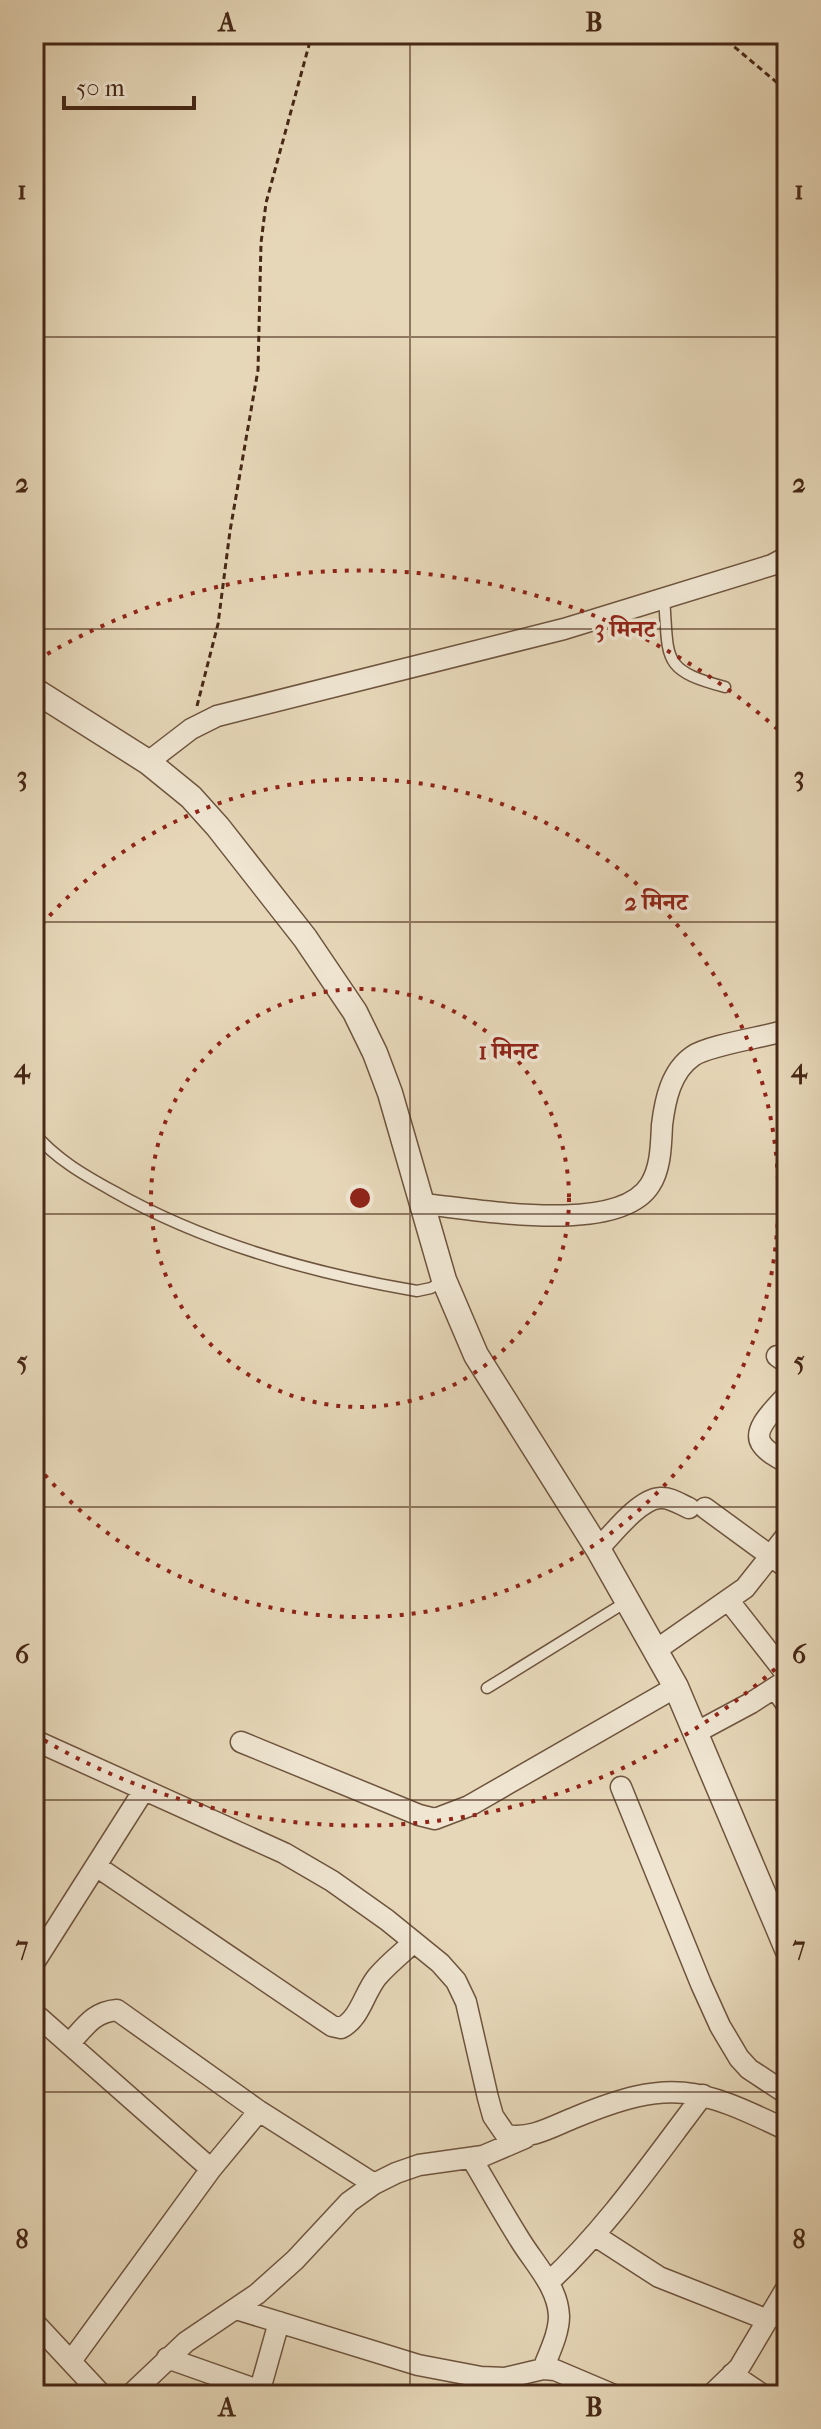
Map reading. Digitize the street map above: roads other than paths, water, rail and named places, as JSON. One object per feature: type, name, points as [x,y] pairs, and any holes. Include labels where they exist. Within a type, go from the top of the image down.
[{"type":"street","points":[[148,762],[191,729],[217,716],[533,637],[772,565],[787,557]]},
{"type":"street","points":[[34,690],[171,779],[218,827],[328,968],[355,1012],[390,1093],[444,1280],[476,1355],[598,1549],[676,1687],[787,1949]]},
{"type":"street","points":[[423,1204],[562,1217],[608,1212],[632,1203],[650,1185],[659,1162],[664,1112],[670,1085],[680,1067],[695,1054],[787,1030]]},
{"type":"street","points":[[787,1395],[759,1434],[760,1442],[787,1463]]},
{"type":"street","points":[[598,1549],[642,1504],[657,1497],[697,1508],[779,1562]]},
{"type":"street","points":[[656,1650],[729,1601],[779,1562],[787,1535]]},
{"type":"street","points":[[729,1601],[783,1681],[787,1705]]},
{"type":"street","points":[[697,1732],[783,1681]]},
{"type":"street","points":[[241,1742],[435,1819],[469,1806],[676,1687]]},
{"type":"street","points":[[34,1740],[284,1853],[320,1874],[414,1942],[448,1972],[466,2002],[488,2098],[500,2128],[506,2135],[530,2135]]},
{"type":"street","points":[[621,1787],[720,2026],[749,2069],[787,2094]]},
{"type":"street","points":[[34,1963],[144,1790]]},
{"type":"street","points":[[96,1866],[332,2026],[341,2028],[348,2025],[377,1976],[414,1942]]},
{"type":"street","points":[[69,2044],[103,2011],[117,2010],[259,2111],[374,2184]]},
{"type":"street","points":[[34,2013],[211,2169]]},
{"type":"street","points":[[130,2395],[167,2358],[280,2274],[349,2202],[396,2173],[419,2165],[472,2159],[633,2097],[660,2091],[703,2095],[743,2109],[787,2130]]},
{"type":"street","points":[[549,2282],[594,2235],[703,2095]]},
{"type":"street","points":[[71,2361],[211,2169],[259,2111]]},
{"type":"street","points":[[472,2159],[549,2282],[559,2315],[558,2330],[543,2369]]},
{"type":"street","points":[[594,2235],[659,2277],[768,2320]]},
{"type":"street","points":[[711,2395],[732,2374],[787,2287]]},
{"type":"street","points":[[236,2309],[389,2357],[444,2370],[505,2378],[543,2369],[555,2370],[614,2395]]},
{"type":"street","points":[[34,2322],[102,2395]]},
{"type":"street","points":[[167,2358],[254,2392],[261,2386],[279,2322]]},
{"type":"street","points":[[732,2374],[763,2395]]},
{"type":"lane","points":[[664,598],[671,660],[679,670],[694,678],[725,687]]},
{"type":"lane","points":[[34,1133],[73,1169],[113,1192],[246,1251],[417,1291],[431,1288],[444,1280]]},
{"type":"lane","points":[[487,1688],[628,1601]]}]
